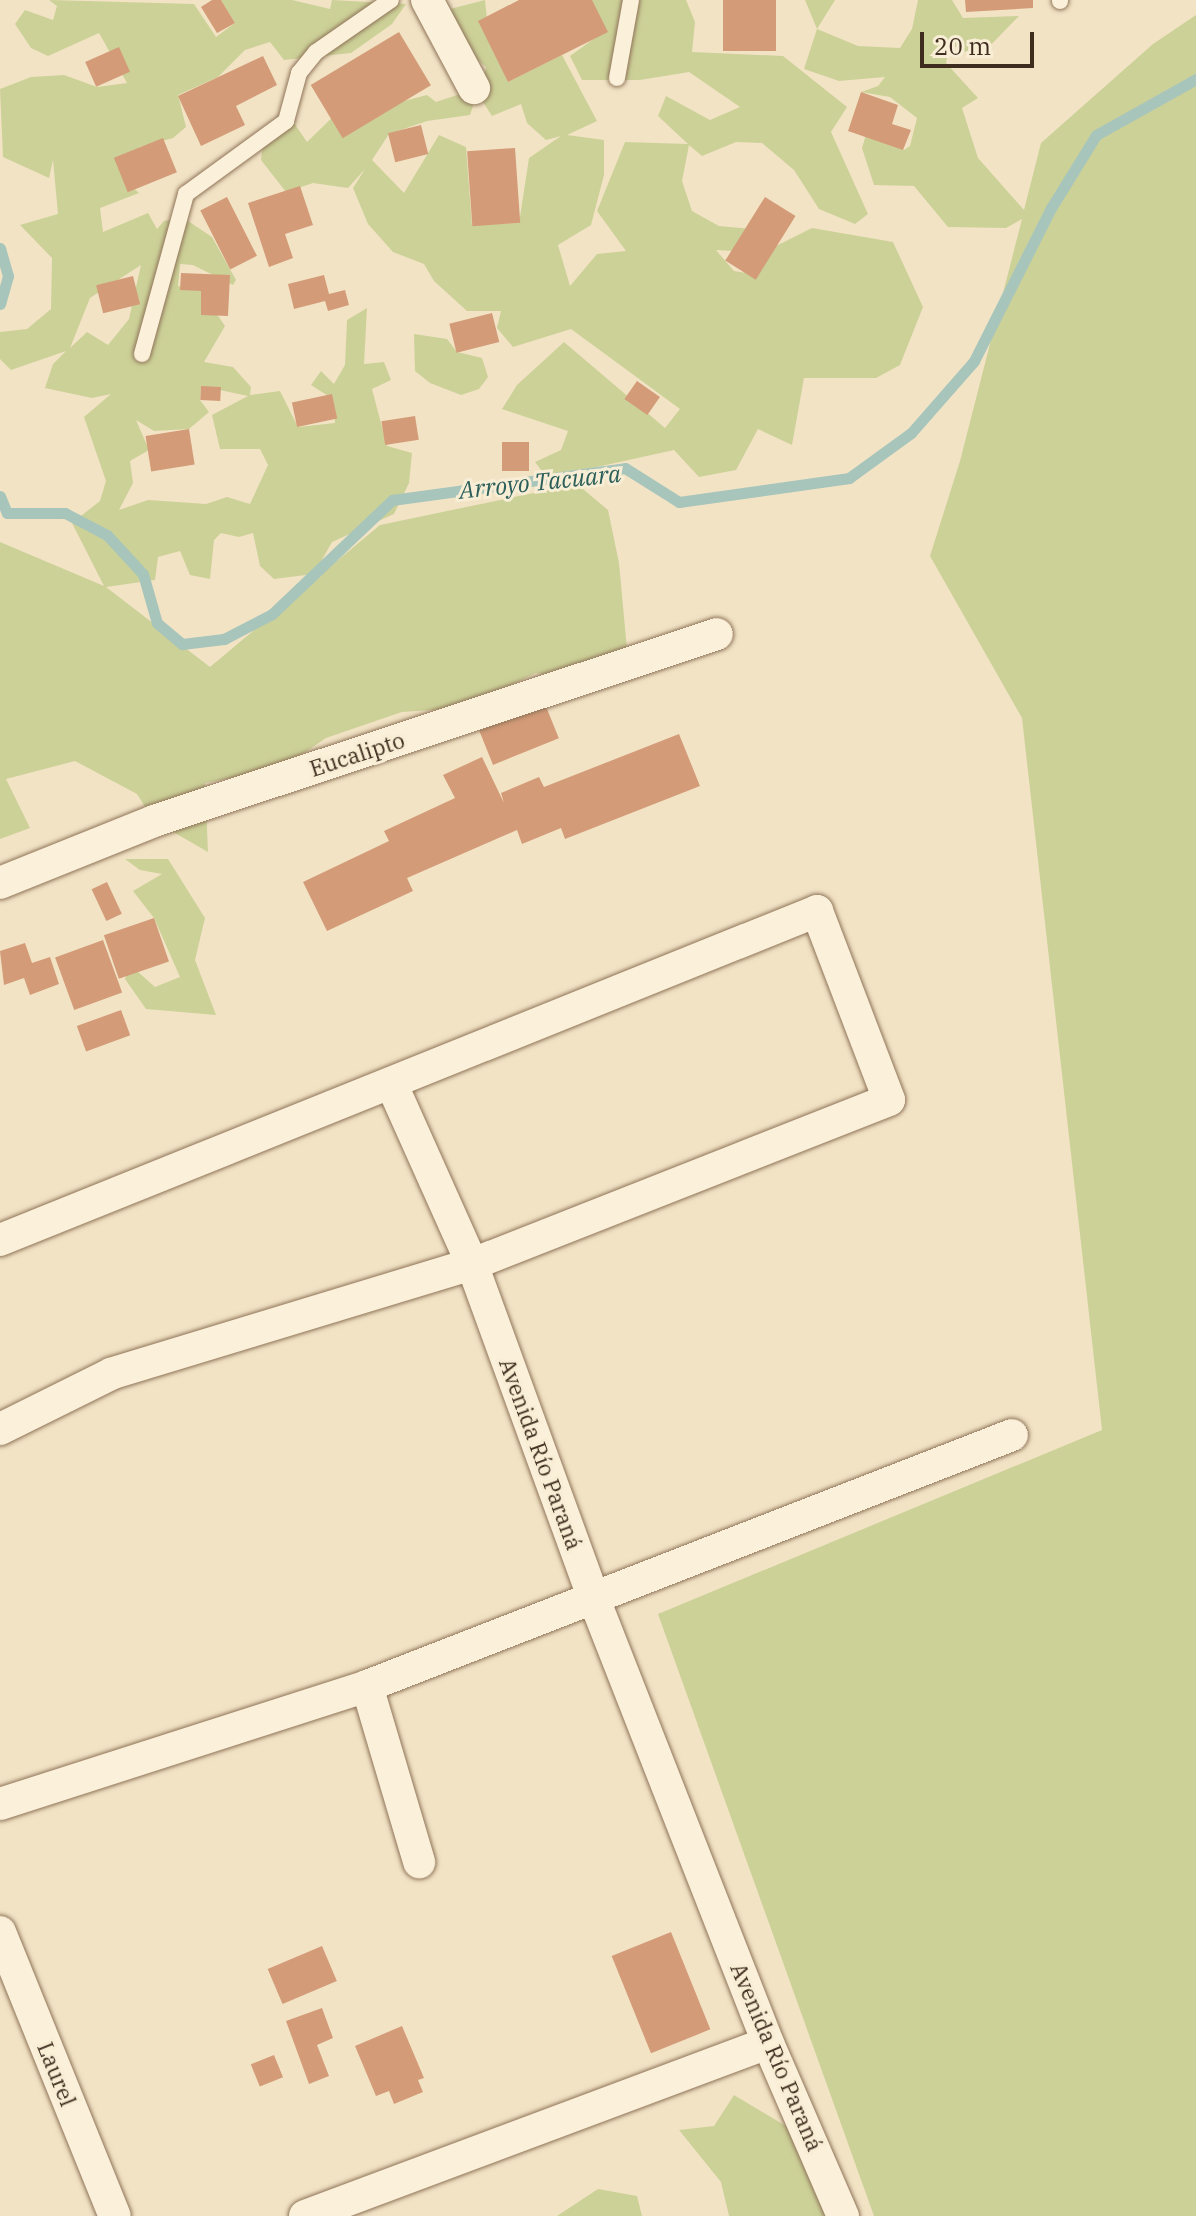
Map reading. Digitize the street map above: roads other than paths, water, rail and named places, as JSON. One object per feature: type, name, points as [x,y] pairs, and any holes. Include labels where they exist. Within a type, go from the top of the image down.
[{"type":"street","points":[[427,0],[474,88]]},
{"type":"street","name":"Eucalipto","points":[[0,883],[154,821],[717,634]]},
{"type":"street","points":[[0,1240],[392,1085],[817,911],[889,1100],[472,1264],[111,1374],[0,1429]]},
{"type":"street","name":"Avenida Río Paraná","points":[[392,1085],[472,1264],[594,1599],[768,2043],[843,2216]]},
{"type":"street","points":[[0,1804],[367,1686],[1012,1435]]},
{"type":"street","points":[[367,1686],[419,1862]]},
{"type":"street","name":"Laurel","points":[[0,1932],[115,2216]]},
{"type":"street","points":[[305,2216],[768,2043]]},
{"type":"lane","points":[[142,354],[186,194],[286,121],[299,73],[316,52],[391,0]]},
{"type":"lane","points":[[617,78],[631,0]]},
{"type":"waterway","name":"Arroyo Tacuara","points":[[0,496],[7,513],[65,513],[107,535],[143,574],[157,623],[182,644],[224,639],[272,614],[392,500],[625,468],[679,502],[849,478],[911,433],[974,361],[1051,208],[1096,135],[1196,79]]},
{"type":"waterway","name":"Arroyo Tacuara","points":[[0,248],[8,276],[0,304]]}]
